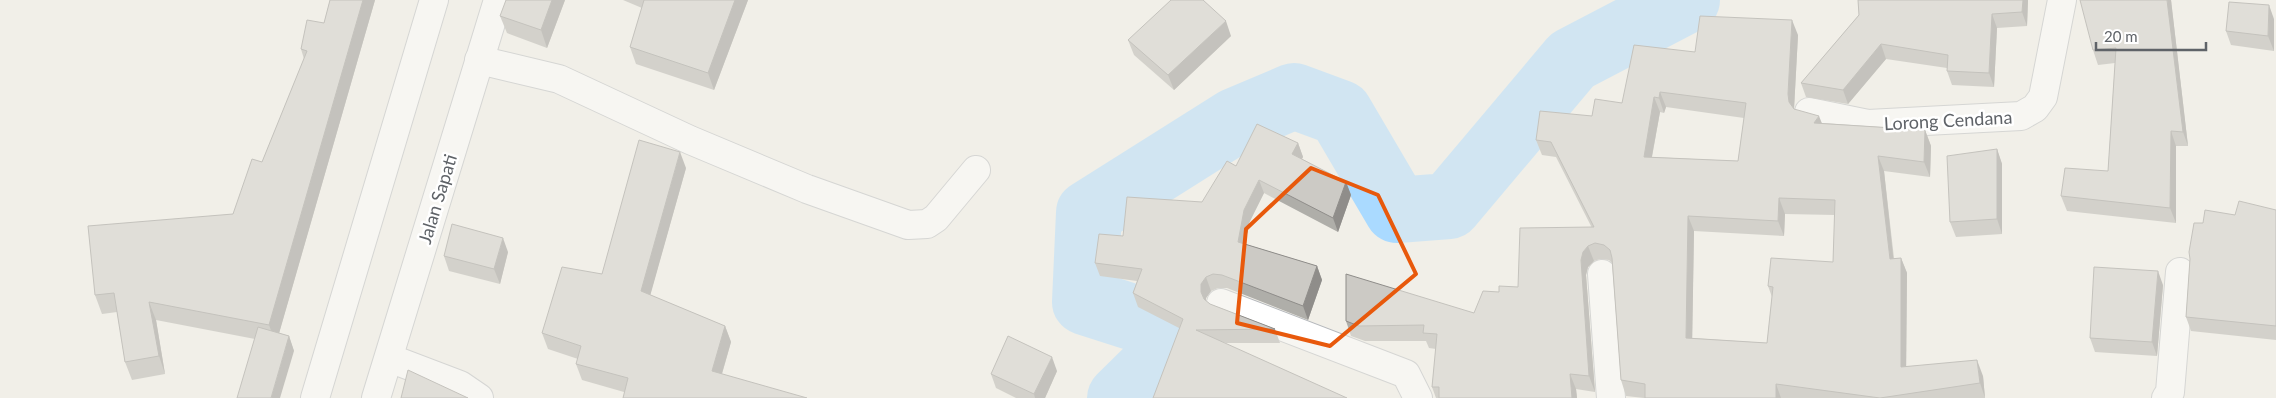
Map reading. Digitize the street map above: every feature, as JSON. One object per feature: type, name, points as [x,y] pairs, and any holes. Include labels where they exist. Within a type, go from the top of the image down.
[{"type":"street","points":[[315,398],[434,0]]},
{"type":"street","name":"Jalan Sapati","points":[[376,398],[498,0]]},
{"type":"street","name":"Lorong Cendana","points":[[1809,112],[1868,124],[2021,116],[2035,108],[2042,97],[2062,0]]},
{"type":"street","points":[[479,60],[559,80],[735,159],[807,189],[908,224],[927,224],[936,218],[976,170]]},
{"type":"street","points":[[2166,398],[2170,392],[2180,272]]},
{"type":"street","points":[[1602,274],[1611,398]]},
{"type":"street","points":[[1221,303],[1406,374],[1418,398]]},
{"type":"street","points":[[389,358],[460,385],[479,398]]},
{"type":"highlighted area","points":[[1311,168],[1378,195],[1416,274],[1330,346],[1237,323],[1246,229]]},
{"type":"building","points":[[330,0],[363,0],[269,325],[149,302],[159,356],[125,362],[114,293],[95,295],[88,226],[233,214],[252,159],[262,162],[307,51],[301,49],[307,20],[324,23]]},
{"type":"building","points":[[506,0],[552,0],[541,30],[500,16]]},
{"type":"building","points":[[644,0],[735,0],[708,73],[630,47]]},
{"type":"building","points":[[1171,0],[1203,0],[1226,21],[1168,75],[1128,40]]},
{"type":"building","points":[[1858,0],[2023,0],[2022,12],[1992,14],[1989,73],[1947,71],[1948,55],[1881,44],[1843,90],[1801,83],[1859,15]]},
{"type":"building","points":[[2080,0],[2167,0],[2183,132],[2171,131],[2170,208],[2061,196],[2065,168],[2108,171],[2116,48],[2093,50]]},
{"type":"building","points":[[2229,2],[2269,5],[2268,36],[2226,31]]},
{"type":"building","points":[[1700,16],[1792,20],[1788,94],[1789,102],[1794,109],[1819,116],[1814,123],[1925,130],[1924,162],[1878,156],[1890,259],[1901,258],[1901,367],[1977,360],[1980,383],[1880,398],[1776,384],[1776,398],[1645,398],[1645,384],[1621,380],[1612,258],[1610,250],[1604,245],[1595,243],[1588,246],[1583,252],[1581,260],[1589,376],[1570,374],[1572,398],[1439,398],[1439,387],[1432,387],[1437,334],[1423,333],[1424,325],[1359,326],[1346,321],[1346,274],[1474,313],[1483,291],[1499,292],[1499,286],[1518,287],[1520,228],[1594,227],[1551,142],[1536,140],[1540,111],[1592,116],[1595,99],[1622,103],[1634,45],[1695,52]],"holes":[[[1660,92],[1746,103],[1738,161],[1644,157],[1654,97],[1659,98]],[[1779,198],[1835,200],[1833,262],[1771,258],[1768,286],[1773,287],[1767,343],[1686,338],[1688,216],[1778,221]]]},
{"type":"building","points":[[1257,124],[1298,143],[1292,154],[1346,182],[1333,218],[1259,180],[1244,210],[1238,242],[1317,266],[1303,306],[1222,275],[1213,274],[1206,277],[1201,284],[1201,292],[1204,299],[1210,304],[1275,329],[1196,330],[1347,398],[1153,398],[1183,319],[1133,293],[1142,269],[1095,263],[1099,234],[1123,236],[1127,197],[1202,202],[1227,161],[1236,166]]},
{"type":"building","points":[[639,140],[680,152],[641,291],[725,326],[712,371],[807,398],[623,398],[628,378],[576,364],[581,346],[542,333],[562,267],[602,274]]},
{"type":"building","points":[[1997,149],[1997,219],[1950,222],[1947,156]]},
{"type":"building","points":[[2239,201],[2276,210],[2276,326],[2186,317],[2189,252],[2194,223],[2203,223],[2205,210],[2235,215]]},
{"type":"building","points":[[452,224],[503,238],[494,269],[444,256]]},
{"type":"building","points":[[2094,267],[2158,271],[2152,342],[2090,338]]},
{"type":"building","points":[[258,327],[289,336],[271,398],[237,398]]},
{"type":"building","points":[[1008,336],[1052,357],[1034,394],[991,374]]},
{"type":"building","points":[[408,370],[468,398],[401,398]]},
{"type":"waterway","points":[[1120,398],[1185,334],[1085,302],[1089,213],[1235,121],[1294,96],[1340,113],[1397,210],[1449,206],[1572,60],[1687,0]]}]
